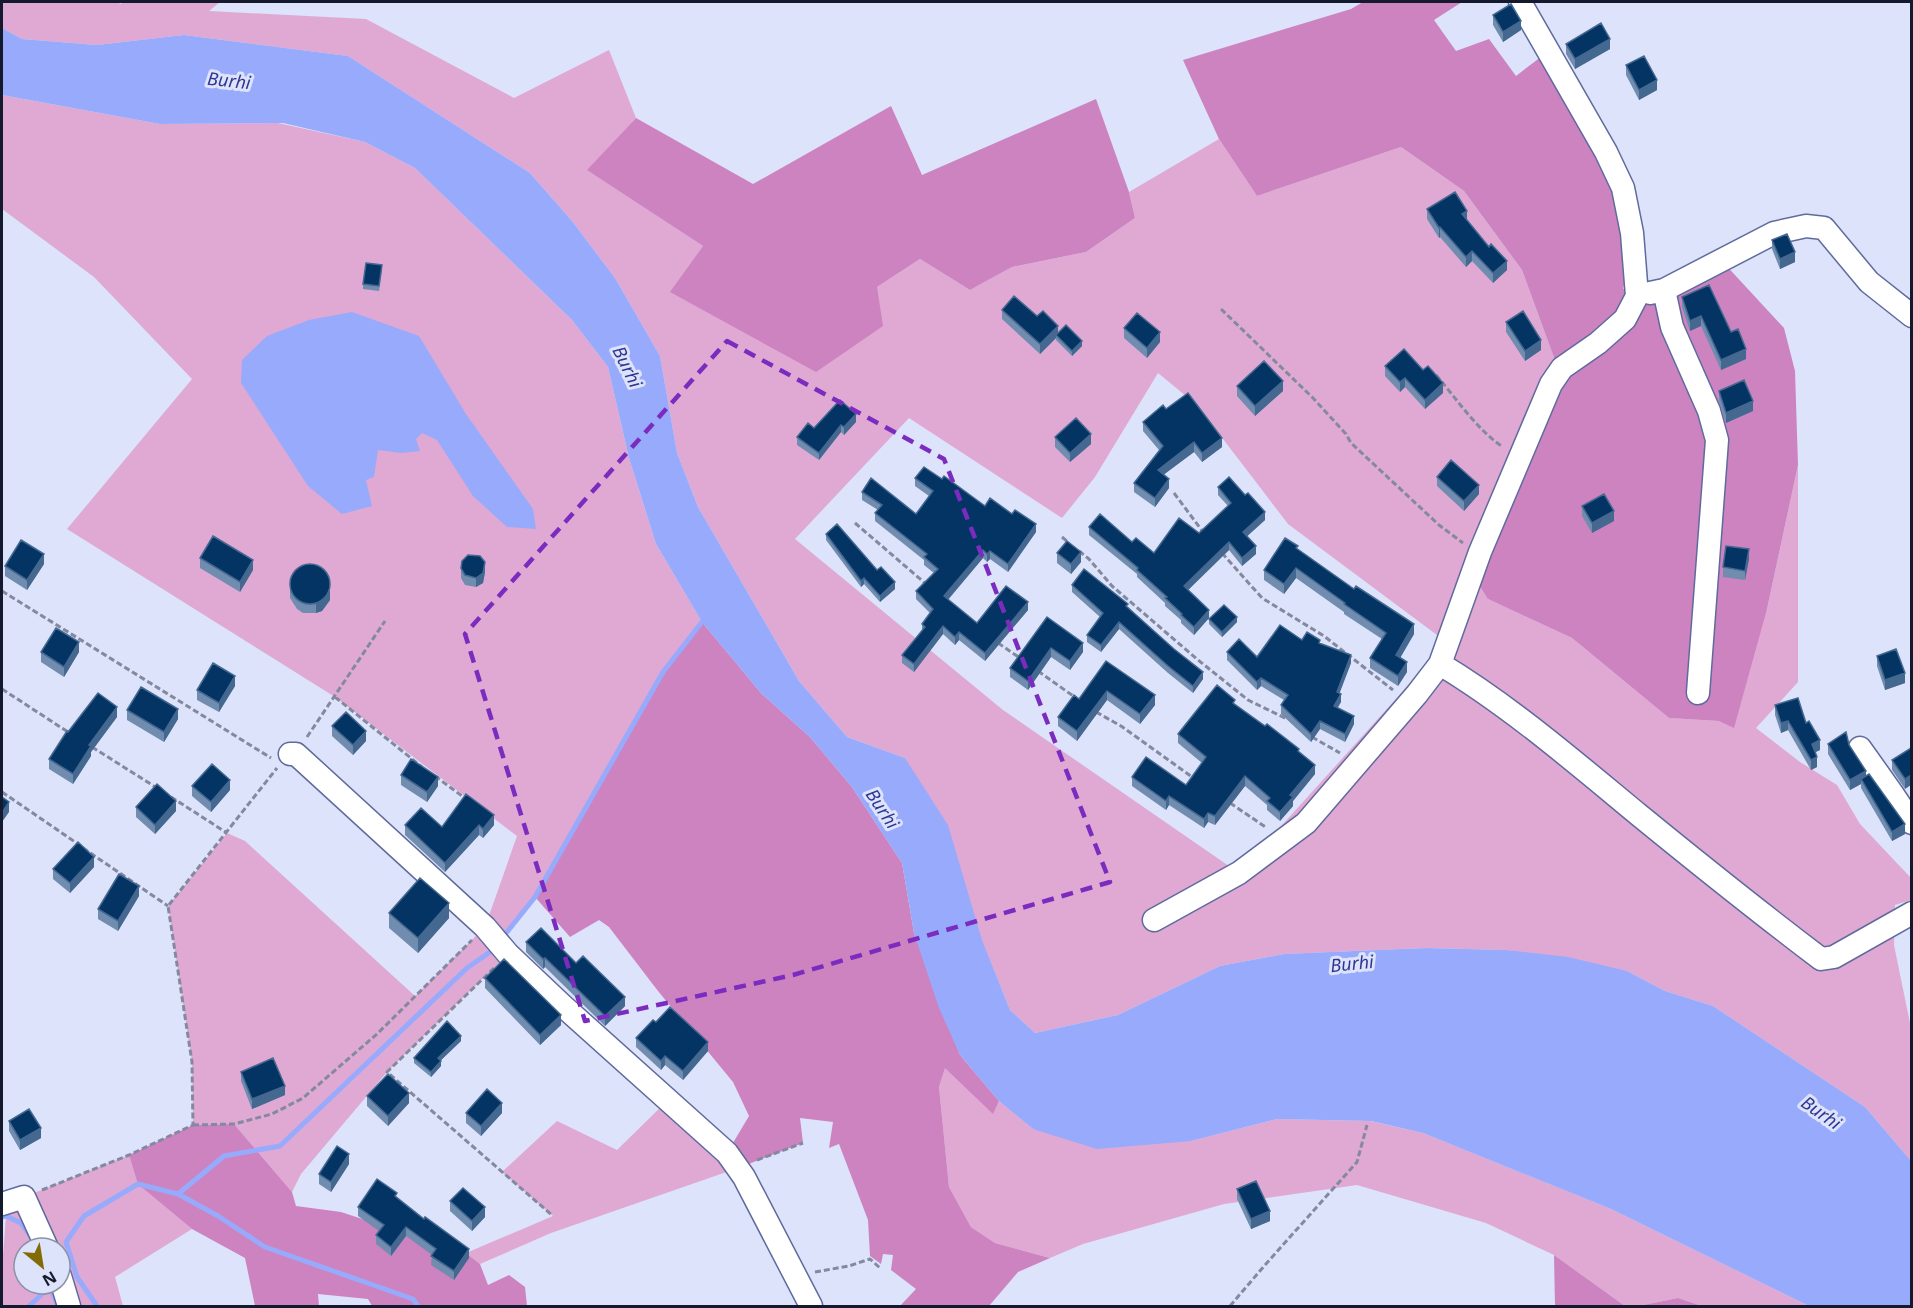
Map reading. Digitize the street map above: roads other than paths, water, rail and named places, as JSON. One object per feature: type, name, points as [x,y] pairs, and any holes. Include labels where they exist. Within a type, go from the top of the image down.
[{"type":"street","points":[[1154,920],[1239,873],[1306,823],[1440,664],[1480,552],[1551,384],[1562,368],[1598,343],[1625,319],[1637,296],[1632,233],[1623,188],[1589,121],[1520,2]]},
{"type":"street","points":[[1637,296],[1664,290],[1774,233],[1806,226],[1824,228],[1869,282],[1911,316]]},
{"type":"street","points":[[1664,290],[1672,327],[1709,411],[1717,440],[1698,693]]},
{"type":"street","points":[[1440,664],[1466,680],[1578,765],[1720,882],[1821,959],[1834,957],[1911,913]]},
{"type":"street","points":[[1860,748],[1911,823]]},
{"type":"street","points":[[293,754],[485,927],[508,954],[727,1153],[738,1168],[811,1306]]},
{"type":"street","points":[[2,1204],[24,1197],[42,1236]]},
{"type":"water","name":"Burhi","points":[[2,28],[22,39],[97,45],[184,35],[348,56],[530,173],[572,221],[615,278],[660,356],[677,453],[698,507],[799,681],[847,737],[905,758],[948,825],[982,940],[1010,1010],[1035,1033],[1118,1015],[1220,966],[1284,954],[1426,948],[1506,950],[1568,957],[1627,971],[1665,991],[1713,1006],[1865,1107],[1911,1161],[1911,1306],[1809,1306],[1611,1209],[1423,1133],[1371,1121],[1277,1119],[1191,1141],[1097,1149],[1033,1129],[999,1101],[960,1055],[939,1008],[914,933],[902,863],[852,787],[810,737],[761,693],[702,622],[656,544],[629,458],[608,367],[572,320],[415,168],[365,142],[283,123],[160,124],[2,95]]},
{"type":"water","points":[[352,312],[419,336],[466,414],[533,509],[536,529],[507,527],[473,496],[437,440],[422,433],[416,439],[420,451],[401,453],[378,450],[374,477],[366,480],[372,506],[342,514],[308,486],[241,383],[242,360],[267,336],[309,320]]},
{"type":"waterway","points":[[507,932],[535,897],[663,672],[702,622],[708,619]]},
{"type":"waterway","points":[[418,1306],[413,1299],[265,1247],[218,1216],[178,1194],[224,1156],[280,1146],[467,968],[490,952]]},
{"type":"waterway","points":[[97,1306],[77,1277],[66,1242],[84,1216],[138,1184],[178,1194]]},
{"type":"waterway","points":[[2,1217],[6,1216],[21,1223],[29,1234]]},
{"type":"waterway","points":[[29,1306],[40,1296]]},
{"type":"waterway","points":[[54,1296],[58,1306]]}]
